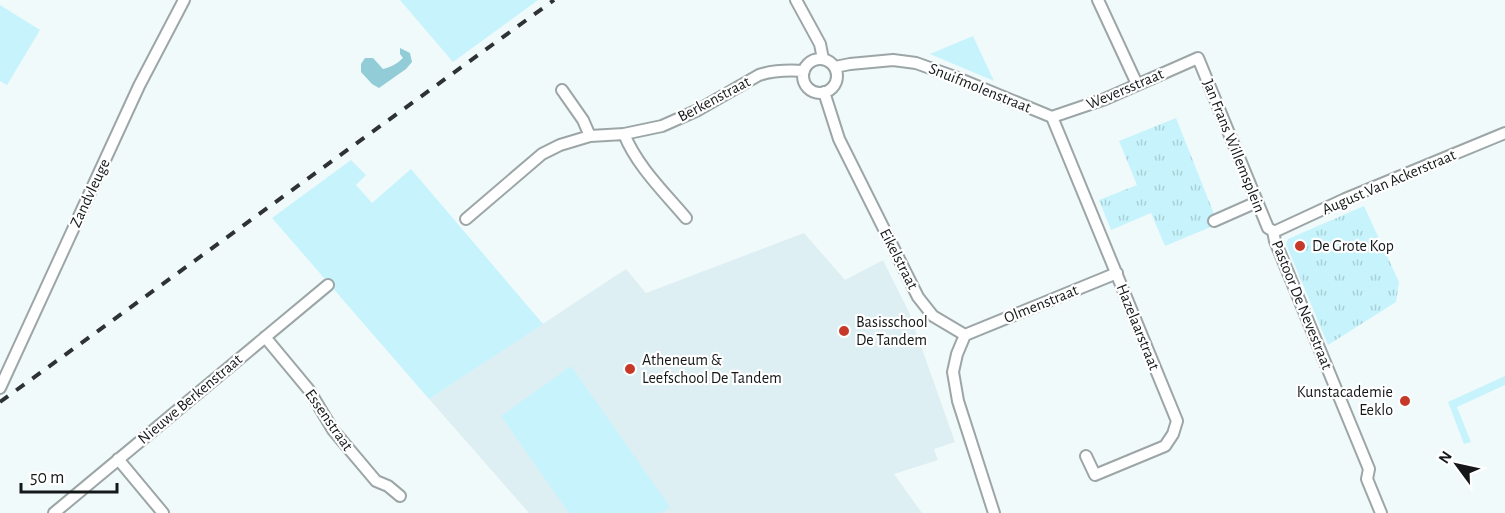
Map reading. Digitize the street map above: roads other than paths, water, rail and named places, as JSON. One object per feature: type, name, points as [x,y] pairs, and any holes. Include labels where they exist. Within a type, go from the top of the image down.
[{"type":"street","name":"Zandvleuge","points":[[0,388],[139,86],[184,0]]},
{"type":"street","points":[[796,0],[820,44],[823,59]]},
{"type":"street","points":[[1098,0],[1137,84]]},
{"type":"street","name":"Weversstraat","points":[[1052,117],[1104,99],[1198,58]]},
{"type":"street","name":"Jan Frans Willemsplein","points":[[1198,58],[1268,228],[1273,231]]},
{"type":"street","points":[[817,59],[823,59],[835,67],[836,82],[831,89],[817,93],[806,86],[803,79],[808,64],[817,59]]},
{"type":"street","name":"Snuifmolenstraat","points":[[835,67],[893,60],[916,63],[955,76],[1052,117]]},
{"type":"street","name":"Berkenstraat","points":[[466,219],[542,154],[560,145],[590,136],[624,134],[662,126],[698,110],[759,75],[770,71],[804,71]]},
{"type":"street","points":[[562,90],[583,120],[590,136]]},
{"type":"street","name":"Eikelstraat","points":[[824,92],[838,140],[918,297],[933,316],[965,336]]},
{"type":"street","name":"Hazelaarstraat","points":[[1052,117],[1177,421],[1173,434],[1165,446],[1095,475],[1086,456]]},
{"type":"street","name":"August Van Ackerstraat","points":[[1273,231],[1344,199],[1505,133]]},
{"type":"street","points":[[624,134],[640,163],[686,218]]},
{"type":"street","points":[[1214,221],[1257,202]]},
{"type":"street","name":"Pastoor De Nevestraat","points":[[1273,231],[1275,241],[1369,469],[1367,479],[1381,513]]},
{"type":"street","name":"Olmenstraat","points":[[965,336],[1117,273]]},
{"type":"street","name":"Nieuwe Berkenstraat","points":[[54,513],[327,285]]},
{"type":"street","points":[[965,336],[957,354],[953,372],[957,401],[994,513]]},
{"type":"street","name":"Essenstraat","points":[[265,337],[309,390],[333,430],[376,481],[388,486],[400,496]]},
{"type":"street","points":[[118,459],[163,513]]},
{"type":"railway","points":[[0,402],[554,0]]},
{"type":"place","name":"De Grote Kop","points":[[1300,246]]},
{"type":"place","name":"Basisschool De Tandem","points":[[844,331]]},
{"type":"place","name":"Atheneum & Leefschool De Tandem","points":[[630,369]]},
{"type":"place","name":"Kunstacademie Eeklo","points":[[1405,401]]}]
